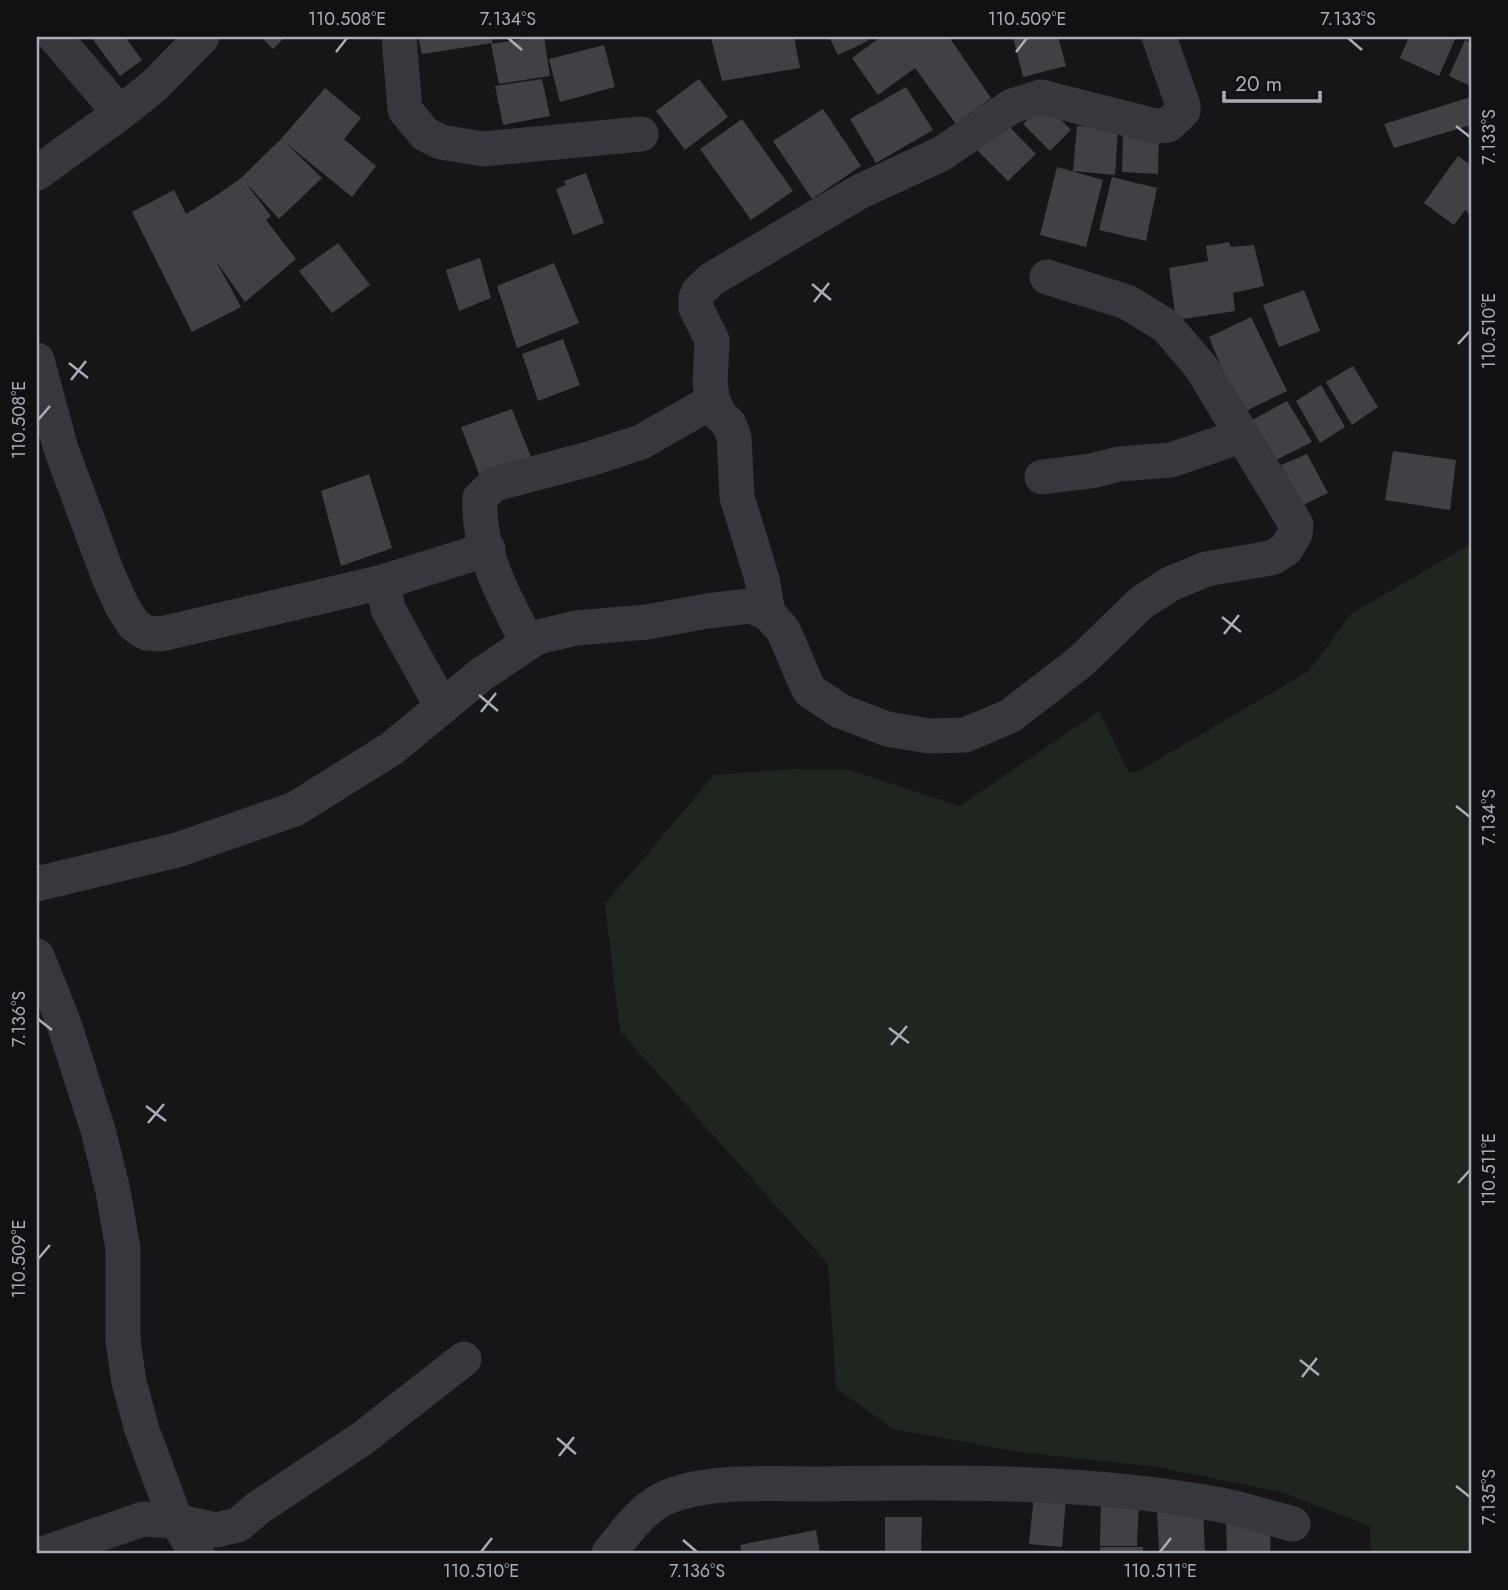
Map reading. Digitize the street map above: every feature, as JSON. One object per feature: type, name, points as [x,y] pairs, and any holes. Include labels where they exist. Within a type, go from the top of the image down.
[{"type":"street","points":[[55,37],[120,113]]},
{"type":"street","points":[[37,173],[154,86],[202,37]]},
{"type":"street","points":[[398,37],[405,110],[425,134],[441,142],[483,149],[641,134]]},
{"type":"street","points":[[768,613],[762,579],[737,497],[734,438],[729,424],[720,415],[713,401],[710,384],[712,340],[695,302],[699,291],[712,279],[859,192],[941,154],[1012,106],[1041,97],[1155,126],[1168,125],[1183,111],[1183,105],[1159,37]]},
{"type":"street","points":[[37,884],[177,850],[295,809],[391,749],[482,674],[538,637],[576,628],[647,622],[750,606],[768,613],[783,630],[809,690],[840,710],[887,729],[929,736],[965,734],[1010,716],[1080,662],[1141,603],[1170,584],[1206,569],[1259,560],[1286,549],[1295,534],[1296,524],[1201,367],[1166,326],[1127,302],[1047,277]]},
{"type":"street","points":[[37,360],[61,449],[108,575],[134,625],[146,633],[161,634],[383,582],[488,549]]},
{"type":"street","points":[[528,643],[499,588],[479,520],[480,498],[494,484],[589,459],[640,442],[713,401]]},
{"type":"street","points":[[1042,477],[1091,471],[1119,464],[1171,460],[1241,436]]},
{"type":"street","points":[[383,582],[388,609],[442,707]]},
{"type":"street","points":[[37,956],[66,1032],[98,1130],[113,1191],[123,1249],[123,1341],[129,1382],[142,1430],[176,1521],[197,1553]]},
{"type":"street","points":[[45,1553],[144,1518],[176,1521],[216,1530],[238,1525],[258,1508],[363,1437],[464,1359]]},
{"type":"street","points":[[609,1553],[646,1510],[660,1500],[678,1493],[729,1485],[946,1484],[1101,1489],[1223,1506],[1293,1524]]},
{"type":"shaded area","points":[[1471,544],[1471,1553],[1371,1553],[1370,1526],[1281,1492],[1157,1467],[1019,1452],[893,1429],[836,1388],[828,1264],[620,1031],[605,904],[714,775],[793,769],[849,770],[960,806],[1099,711],[1128,771],[1137,772],[1309,671],[1351,614]]},
{"type":"building","points":[[91,37],[125,37],[142,60],[120,76]]},
{"type":"building","points":[[261,37],[285,37],[273,49]]},
{"type":"building","points":[[418,37],[491,37],[493,43],[422,54]]},
{"type":"building","points":[[544,37],[550,76],[499,84],[491,44]]},
{"type":"building","points":[[794,37],[800,68],[722,81],[711,38]]},
{"type":"building","points":[[829,37],[866,37],[868,41],[838,55]]},
{"type":"building","points":[[881,37],[949,37],[991,98],[956,124],[915,68],[878,95],[852,58]]},
{"type":"building","points":[[1013,37],[1058,37],[1066,66],[1023,77]]},
{"type":"building","points":[[1409,37],[1456,37],[1439,76],[1400,58]]},
{"type":"building","points":[[1465,40],[1471,43],[1471,86],[1449,76]]},
{"type":"building","points":[[604,45],[615,87],[560,102],[549,59]]},
{"type":"building","points":[[542,79],[550,116],[503,125],[495,86]]},
{"type":"building","points":[[699,79],[728,117],[685,150],[656,111]]},
{"type":"building","points":[[906,87],[933,130],[876,163],[850,119]]},
{"type":"building","points":[[325,88],[361,118],[344,139],[376,166],[352,197],[286,143],[322,178],[279,219],[245,182],[271,216],[266,220],[296,259],[245,302],[216,261],[241,307],[192,332],[132,212],[174,190],[186,214],[217,195],[241,178],[281,139]]},
{"type":"building","points":[[1471,97],[1471,125],[1394,148],[1384,124]]},
{"type":"building","points":[[1045,103],[1071,130],[1050,151],[1023,124]]},
{"type":"building","points":[[823,109],[861,166],[812,199],[773,141]]},
{"type":"building","points":[[742,119],[793,191],[751,220],[700,149]]},
{"type":"building","points":[[1003,120],[1036,154],[1008,181],[975,148]]},
{"type":"building","points":[[1077,126],[1118,129],[1115,175],[1073,171]]},
{"type":"building","points":[[1123,132],[1159,133],[1158,174],[1122,172]]},
{"type":"building","points":[[1458,156],[1471,165],[1471,215],[1465,210],[1454,225],[1424,203]]},
{"type":"building","points":[[1057,167],[1103,180],[1086,247],[1040,235]]},
{"type":"building","points":[[586,173],[604,223],[573,235],[556,189],[566,185],[564,181]]},
{"type":"building","points":[[1112,177],[1157,188],[1146,241],[1099,230]]},
{"type":"building","points":[[1229,242],[1231,247],[1254,245],[1264,286],[1233,293],[1235,311],[1176,320],[1169,268],[1208,261],[1206,246]]},
{"type":"building","points":[[338,243],[370,285],[332,313],[299,271]]},
{"type":"building","points":[[480,258],[491,298],[459,311],[446,270]]},
{"type":"building","points":[[554,263],[579,323],[517,348],[497,286]]},
{"type":"building","points":[[1304,290],[1320,331],[1279,347],[1263,305]]},
{"type":"building","points":[[1251,317],[1287,391],[1244,412],[1209,337]]},
{"type":"building","points":[[563,339],[580,385],[538,401],[522,354]]},
{"type":"building","points":[[1353,366],[1378,407],[1352,425],[1326,382]]},
{"type":"building","points":[[1321,385],[1345,427],[1320,443],[1296,401]]},
{"type":"building","points":[[1287,401],[1312,442],[1264,466],[1241,426]]},
{"type":"building","points":[[512,409],[531,457],[479,474],[461,427]]},
{"type":"building","points":[[1393,451],[1456,460],[1450,510],[1385,500]]},
{"type":"building","points":[[1307,454],[1328,493],[1303,505],[1281,465]]},
{"type":"building","points":[[369,474],[392,548],[341,566],[321,491]]},
{"type":"building","points":[[1034,1495],[1066,1498],[1062,1547],[1029,1544]]},
{"type":"building","points":[[1101,1498],[1139,1499],[1137,1546],[1100,1546]]},
{"type":"building","points":[[1203,1508],[1205,1553],[1159,1553],[1157,1509]]},
{"type":"building","points":[[885,1517],[922,1517],[921,1553],[885,1553]]},
{"type":"building","points":[[1226,1520],[1271,1521],[1270,1553],[1227,1553]]},
{"type":"building","points":[[816,1530],[820,1553],[742,1553],[740,1545]]},
{"type":"building","points":[[1100,1547],[1143,1547],[1143,1553],[1100,1553]]}]
